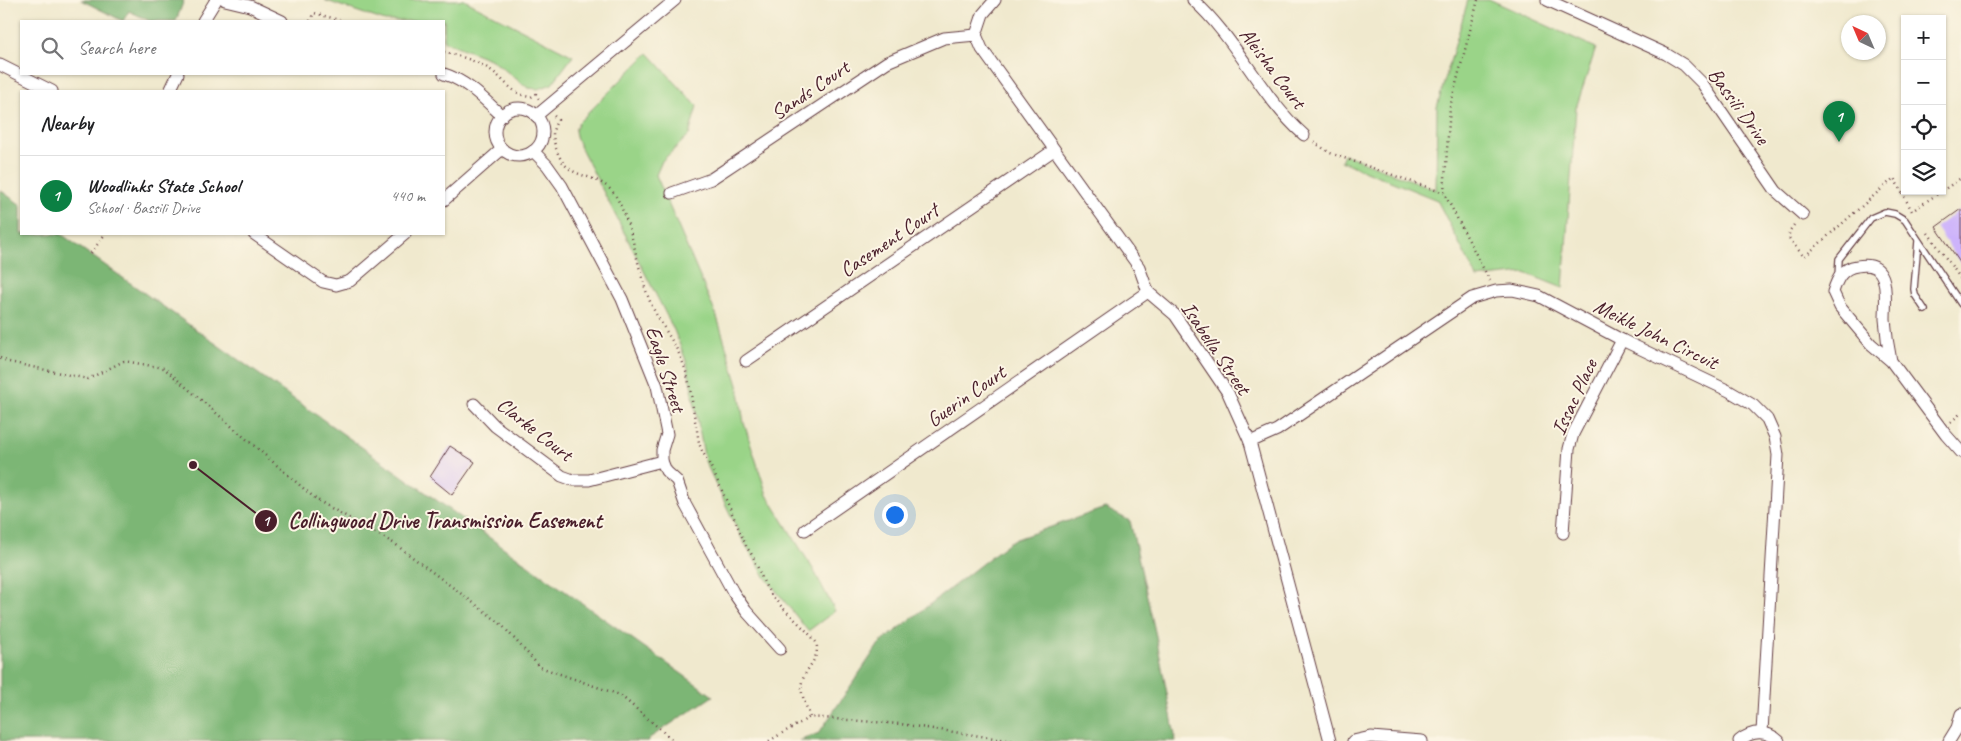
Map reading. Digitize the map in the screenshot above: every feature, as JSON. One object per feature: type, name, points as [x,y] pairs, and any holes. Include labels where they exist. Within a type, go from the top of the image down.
[{"type":"street","points":[[204,20],[216,0]]},
{"type":"street","points":[[225,0],[231,3],[250,6],[280,20]]},
{"type":"street","points":[[536,116],[676,0]]},
{"type":"street","points":[[976,35],[983,14],[995,0]]},
{"type":"street","name":"Aleisha Court","points":[[1193,0],[1217,23],[1286,119],[1304,135]]},
{"type":"street","name":"Bassili Drive","points":[[1547,0],[1666,54],[1684,65],[1702,83],[1776,191],[1803,215]]},
{"type":"street","name":"Isabella Street","points":[[976,35],[982,49],[1139,267],[1148,292],[1175,315],[1228,393],[1250,442],[1330,741]]},
{"type":"street","name":"Sands Court","points":[[672,193],[711,179],[887,62],[944,38],[976,35]]},
{"type":"street","points":[[0,65],[50,90]]},
{"type":"street","points":[[445,74],[455,77],[478,93],[502,116]]},
{"type":"street","points":[[170,90],[178,75]]},
{"type":"street","points":[[518,108],[531,111],[536,116],[541,122],[542,138],[534,151],[519,156],[512,155],[502,149],[495,135],[497,123],[502,116],[518,108]]},
{"type":"street","points":[[445,199],[502,149]]},
{"type":"street","name":"Casement Court","points":[[746,361],[1054,150]]},
{"type":"street","name":"Eagle Street","points":[[534,151],[562,186],[622,299],[657,386],[667,434],[662,450],[662,461]]},
{"type":"street","points":[[255,235],[323,282],[336,285],[350,281],[404,235]]},
{"type":"street","points":[[1892,361],[1885,319],[1886,291],[1883,276],[1871,266],[1849,267],[1838,278],[1833,292],[1840,307],[1871,344],[1892,361],[1946,435],[1961,452]]},
{"type":"street","name":"Meikle John Circuit","points":[[1250,442],[1277,430],[1472,298],[1512,290],[1539,296],[1622,340],[1729,390],[1753,405],[1767,419],[1775,437],[1778,455],[1762,732]]},
{"type":"street","name":"Guerin Court","points":[[805,530],[1148,292]]},
{"type":"street","name":"Issac Place","points":[[1564,533],[1569,449],[1573,434],[1622,340]]},
{"type":"street","name":"Clarke Court","points":[[474,404],[495,426],[562,476],[573,480],[589,480],[662,461]]},
{"type":"street","points":[[662,461],[666,471],[677,481],[685,504],[733,592],[746,611],[780,648]]},
{"type":"street","points":[[1949,741],[1957,728],[1961,714]]},
{"type":"street","points":[[1739,741],[1748,735],[1762,732],[1779,741]]},
{"type":"street","points":[[1353,741],[1371,737],[1422,741]]},
{"type":"lane","points":[[1838,278],[1839,259],[1871,218],[1885,212],[1895,214],[1905,220],[1961,304]]},
{"type":"lane","points":[[1918,241],[1914,288],[1915,295],[1925,310]]},
{"type":"path","points":[[1478,0],[1450,107],[1444,193],[1496,292]]},
{"type":"path","points":[[310,20],[314,13],[339,20]]},
{"type":"path","points":[[1304,135],[1330,153],[1444,193]]},
{"type":"path","points":[[1803,215],[1789,232],[1789,238],[1804,257],[1894,178],[1901,191]]},
{"type":"path","points":[[1946,188],[1961,178]]},
{"type":"path","points":[[1903,195],[1912,211],[1936,195]]},
{"type":"path","points":[[1923,226],[1961,279]]},
{"type":"path","points":[[91,253],[104,235]]},
{"type":"path","points":[[0,358],[9,362],[88,379],[124,361],[164,368],[317,500],[395,544],[500,623],[540,667],[620,695],[674,741]]},
{"type":"path","points":[[801,628],[810,634],[818,649],[802,682],[802,694],[810,717]]},
{"type":"path","points":[[769,741],[810,717],[900,724],[1014,741]]},
{"type":"green space","points":[[81,0],[184,0],[176,20],[148,20],[129,11],[124,20]]},
{"type":"green space","points":[[324,0],[464,0],[573,56],[552,84],[538,89],[528,88],[492,60],[445,41],[445,20],[382,20]]},
{"type":"green space","points":[[1468,0],[1491,0],[1596,48],[1576,108],[1563,288],[1525,273],[1477,278],[1437,200],[1341,161],[1344,154],[1436,190],[1437,107]]},
{"type":"green space","points":[[648,53],[697,106],[689,135],[662,161],[656,175],[717,317],[738,385],[744,423],[767,495],[813,569],[835,611],[808,631],[766,578],[742,539],[705,461],[687,363],[674,330],[577,140],[575,131],[578,123]]},
{"type":"green space","points":[[0,190],[20,204],[20,235],[62,235],[713,696],[648,739],[649,741],[0,741]]},
{"type":"green space","points":[[1105,508],[1130,521],[1156,636],[1176,741],[799,741],[819,733],[879,644],[1011,541]]},
{"type":"building","points":[[1961,209],[1961,264],[1936,227]]},
{"type":"building","points":[[450,446],[475,462],[452,495],[430,477]]},
{"type":"place","name":"Woodlinks State School","points":[[1839,142]]},
{"type":"place","name":"Collingwood Drive Transmission Easement","points":[[193,465]]}]
